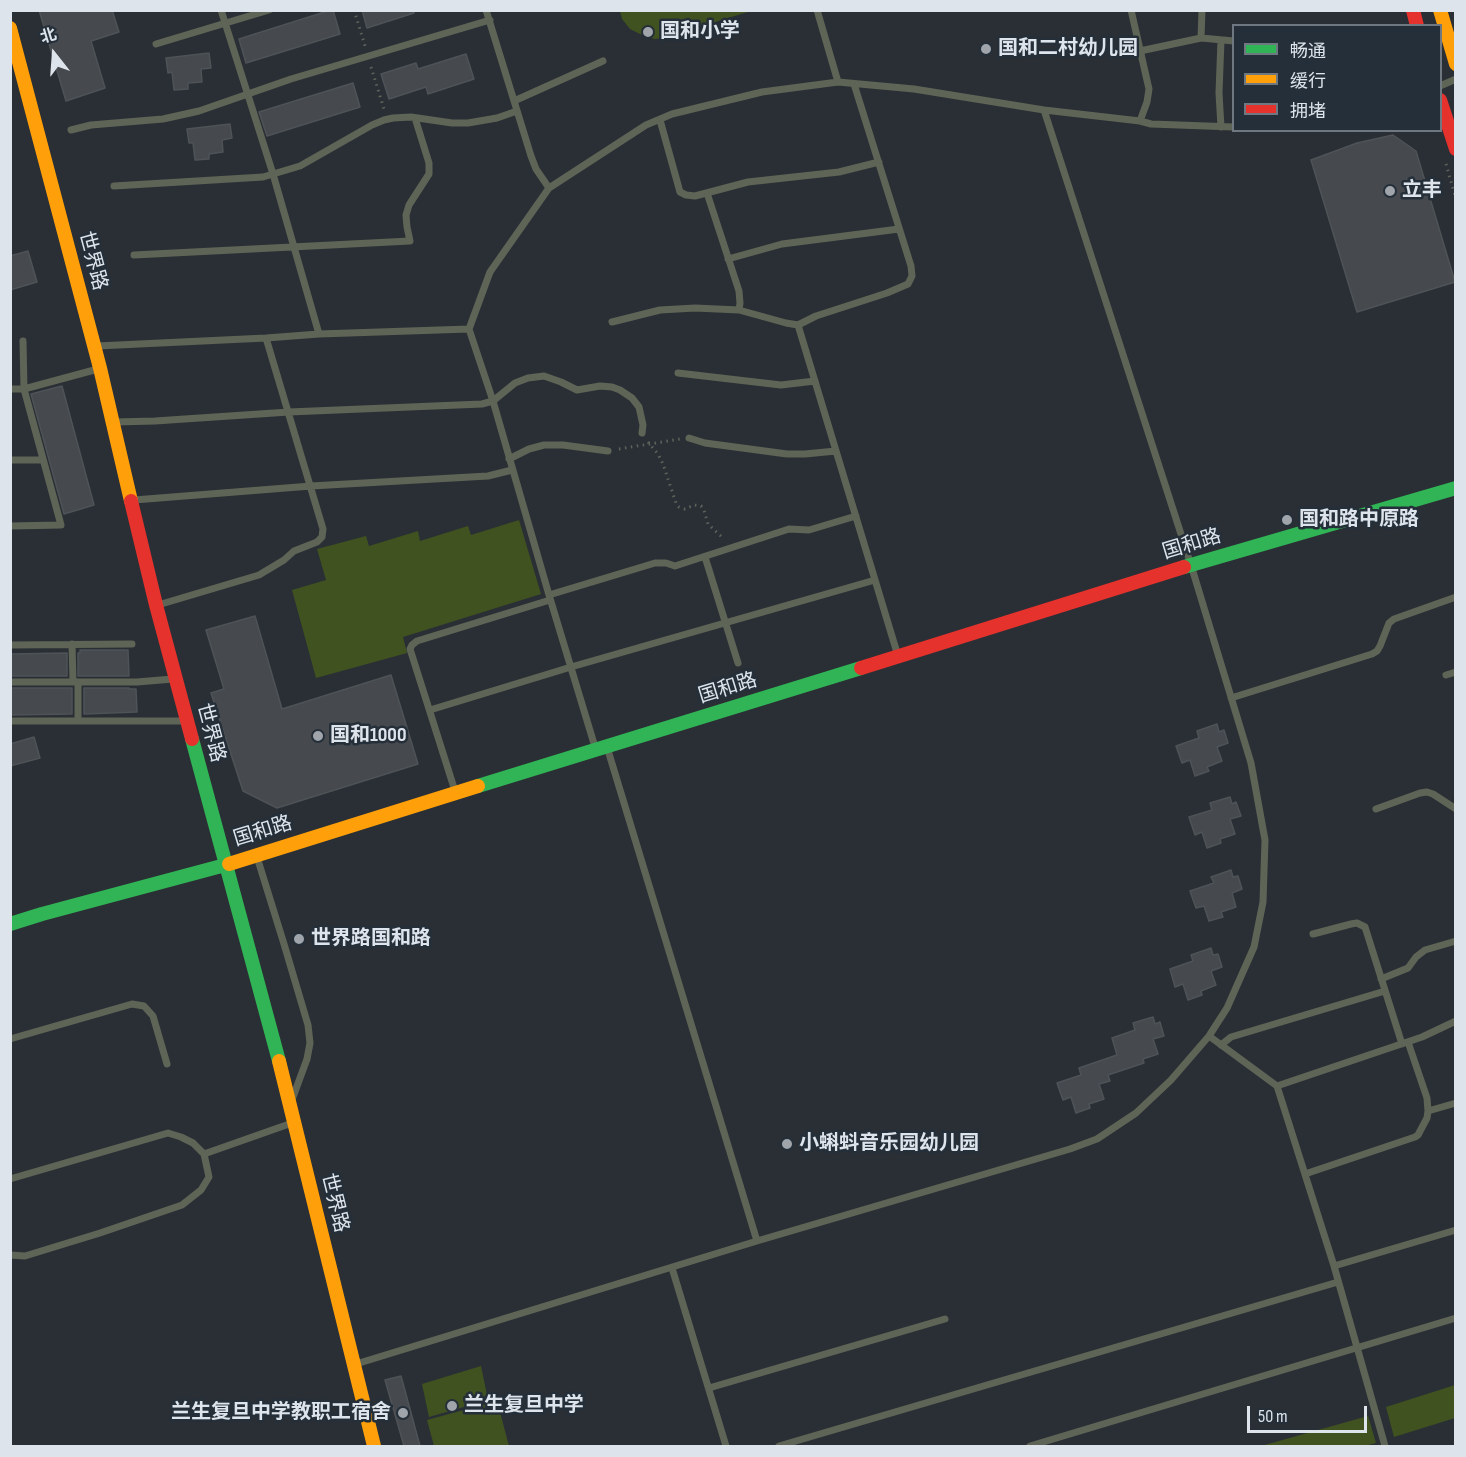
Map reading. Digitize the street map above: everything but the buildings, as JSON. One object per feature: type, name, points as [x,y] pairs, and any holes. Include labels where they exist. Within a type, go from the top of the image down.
[{"type":"street","points":[[1440,10],[1455,64]]},
{"type":"street","name":"世界路","points":[[10,28],[100,368],[175,679],[261,992],[374,1446]]},
{"type":"street","points":[[1442,107],[1455,149]]},
{"type":"street","name":"国和路","points":[[10,924],[256,855],[1191,565],[1455,488]]},
{"type":"lane","points":[[221,10],[273,174],[319,334]]},
{"type":"lane","points":[[156,45],[269,10]]},
{"type":"lane","points":[[486,10],[536,169],[549,188]]},
{"type":"lane","points":[[817,10],[838,82]]},
{"type":"lane","points":[[1131,10],[1149,89],[1140,122]]},
{"type":"lane","points":[[1201,38],[1202,10]]},
{"type":"lane","points":[[71,130],[91,125],[178,117],[291,79],[489,20]]},
{"type":"lane","points":[[1140,51],[1201,38],[1232,41]]},
{"type":"lane","points":[[1221,40],[1219,93],[1221,127]]},
{"type":"lane","points":[[514,101],[603,61]]},
{"type":"lane","points":[[757,1241],[602,749],[571,667],[493,401],[469,329],[490,272],[549,188],[646,125],[672,114],[762,92],[838,82],[914,89],[1151,124],[1232,127]]},
{"type":"lane","points":[[612,322],[660,310],[695,308],[739,310],[798,325],[816,316],[908,284],[912,276],[911,266],[854,84]]},
{"type":"lane","points":[[354,1365],[757,1241],[1070,1149],[1097,1138],[1136,1113],[1171,1080],[1209,1036],[1227,1008],[1254,947],[1263,902],[1265,840],[1251,763],[1191,565],[1044,110]]},
{"type":"lane","points":[[114,186],[263,177],[300,166],[384,120],[415,118],[468,123],[498,118],[517,111]]},
{"type":"lane","points":[[134,255],[410,241],[406,214],[408,205],[429,174],[429,163],[415,118]]},
{"type":"lane","points":[[660,120],[680,192],[686,195],[695,196],[748,182],[839,172],[879,162]]},
{"type":"lane","points":[[707,193],[739,291],[739,310]]},
{"type":"lane","points":[[728,259],[782,244],[899,229]]},
{"type":"lane","points":[[798,325],[898,656]]},
{"type":"lane","points":[[94,346],[469,329]]},
{"type":"lane","points":[[156,605],[259,576],[294,551],[322,537],[323,529],[266,338]]},
{"type":"lane","points":[[10,525],[61,525],[24,389],[23,341]]},
{"type":"lane","points":[[10,389],[24,389],[100,368]]},
{"type":"lane","points":[[678,374],[781,385],[815,381]]},
{"type":"lane","points":[[113,422],[482,404],[493,401],[515,383],[528,378],[544,376],[577,390],[600,386],[620,390],[632,398],[639,407],[643,425],[642,433]]},
{"type":"lane","points":[[689,438],[705,443],[787,454],[836,451]]},
{"type":"lane","points":[[509,459],[529,449],[544,445],[608,451]]},
{"type":"lane","points":[[10,460],[43,460]]},
{"type":"lane","points":[[131,500],[310,486],[488,476],[512,470]]},
{"type":"lane","points":[[456,794],[410,649],[417,641],[656,563],[675,566],[789,529],[809,530],[856,516]]},
{"type":"lane","points":[[705,557],[738,663]]},
{"type":"lane","points":[[430,710],[875,580]]},
{"type":"lane","points":[[1231,699],[1372,654],[1377,651],[1389,624],[1394,619],[1455,597]]},
{"type":"lane","points":[[72,644],[78,721]]},
{"type":"lane","points":[[10,645],[132,644]]},
{"type":"lane","points":[[1446,675],[1455,672]]},
{"type":"lane","points":[[10,682],[137,682],[175,679]]},
{"type":"lane","points":[[10,721],[187,721]]},
{"type":"lane","points":[[1376,809],[1427,792],[1455,809]]},
{"type":"lane","points":[[256,855],[308,1025],[310,1043],[307,1059],[290,1105]]},
{"type":"lane","points":[[1305,1174],[1415,1137],[1422,1129],[1428,1111],[1427,1098],[1385,991],[1367,930],[1362,925],[1352,924],[1313,934]]},
{"type":"lane","points":[[1381,979],[1408,968],[1425,950],[1455,941]]},
{"type":"lane","points":[[1221,1045],[1231,1037],[1385,991]]},
{"type":"lane","points":[[10,1039],[132,1004],[144,1006],[153,1016],[167,1064]]},
{"type":"lane","points":[[1277,1086],[1422,1037],[1455,1022]]},
{"type":"lane","points":[[1209,1036],[1277,1086],[1334,1266],[1385,1446]]},
{"type":"lane","points":[[1428,1111],[1455,1103]]},
{"type":"lane","points":[[204,1154],[294,1123]]},
{"type":"lane","points":[[10,1179],[168,1133],[193,1143],[204,1154],[209,1177],[201,1190],[182,1205],[26,1256],[10,1255]]},
{"type":"lane","points":[[1334,1266],[1455,1230]]},
{"type":"lane","points":[[672,1268],[726,1446]]},
{"type":"lane","points":[[779,1446],[1338,1282]]},
{"type":"lane","points":[[1030,1446],[1455,1318]]},
{"type":"lane","points":[[709,1388],[945,1319]]},
{"type":"path","points":[[642,433],[658,454],[679,507],[684,509],[694,505],[701,506],[708,524],[732,548]]},
{"type":"path","points":[[608,451],[689,438]]},
{"type":"green space","name":"国和小学","points":[[620,10],[751,11],[655,39],[630,29],[622,19]]},
{"type":"green space","points":[[519,520],[541,594],[403,637],[407,653],[316,678],[292,590],[326,580],[317,549],[366,536],[369,546],[418,531],[420,541],[468,526],[471,535]]},
{"type":"green space","points":[[481,1366],[488,1400],[429,1417],[422,1384]]},
{"type":"green space","points":[[1455,1385],[1455,1418],[1394,1437],[1386,1407]]},
{"type":"green space","points":[[497,1401],[509,1446],[434,1446],[427,1420]]},
{"type":"green space","points":[[1368,1416],[1376,1443],[1364,1446],[1261,1446]]},
{"type":"traffic: fast","points":[[1184,567],[1456,488]]},
{"type":"traffic: fast","points":[[478,786],[861,668]]},
{"type":"traffic: fast","points":[[192,739],[279,1061]]},
{"type":"traffic: fast","points":[[10,924],[229,864]]},
{"type":"traffic: slow","points":[[1440,10],[1456,64]]},
{"type":"traffic: slow","points":[[10,28],[100,368],[131,501]]},
{"type":"traffic: slow","points":[[229,864],[478,786]]},
{"type":"traffic: slow","points":[[279,1061],[374,1446]]},
{"type":"traffic: jam","points":[[1413,10],[1416,24]]},
{"type":"traffic: jam","points":[[1442,106],[1456,149]]},
{"type":"traffic: jam","points":[[131,501],[192,739]]},
{"type":"traffic: jam","points":[[861,668],[1184,567]]},
{"type":"place","name":"国和小学","points":[[648,32]]},
{"type":"place","name":"国和二村幼儿园","points":[[986,49]]},
{"type":"place","name":"立丰","points":[[1390,191]]},
{"type":"place","name":"国和路中原路","points":[[1287,520]]},
{"type":"place","name":"国和1000","points":[[318,736]]},
{"type":"place","name":"世界路国和路","points":[[299,939]]},
{"type":"place","name":"小蝌蚪音乐园幼儿园","points":[[787,1144]]},
{"type":"place","name":"兰生复旦中学","points":[[452,1406]]},
{"type":"place","name":"兰生复旦中学教职工宿舍","points":[[403,1413]]}]
